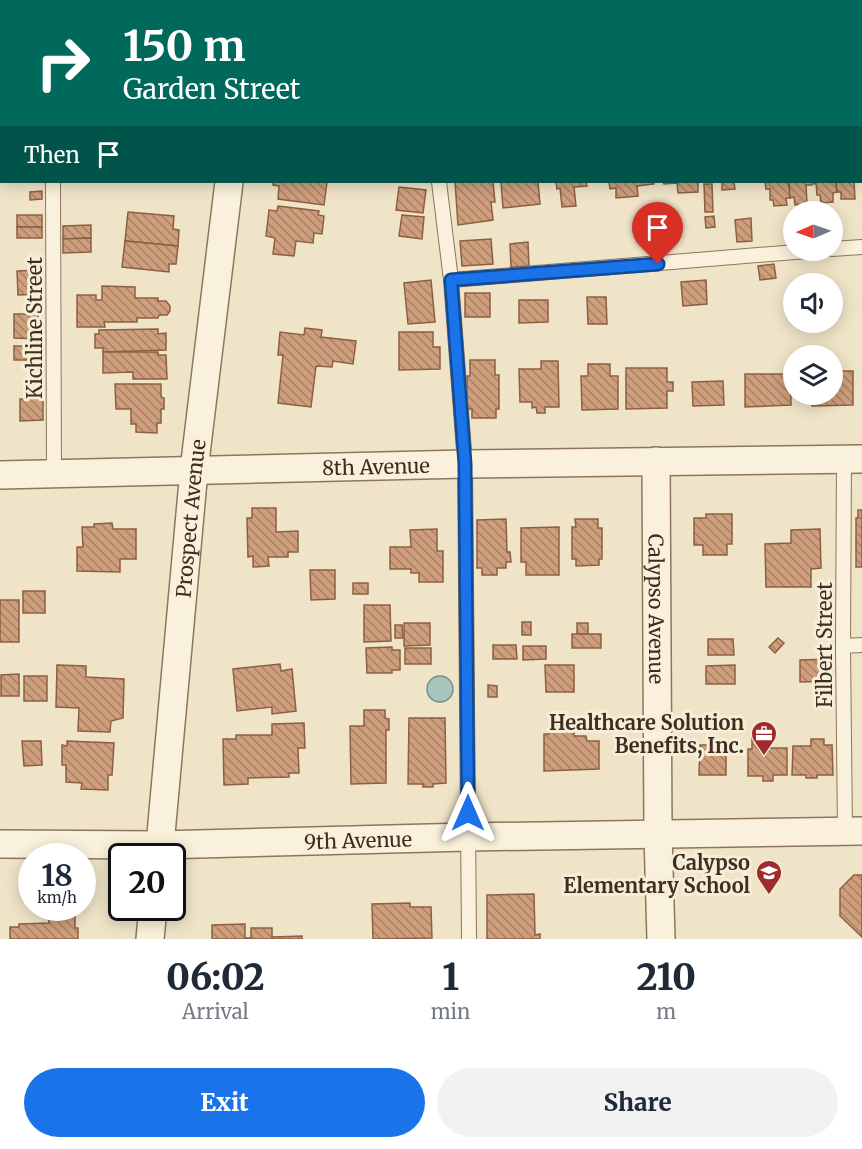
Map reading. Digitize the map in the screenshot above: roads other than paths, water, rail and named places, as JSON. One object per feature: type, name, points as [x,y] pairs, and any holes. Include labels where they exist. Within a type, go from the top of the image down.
[{"type":"street","name":"Prospect Avenue","points":[[160,843],[194,470],[229,183]]},
{"type":"street","name":"8th Avenue","points":[[0,475],[465,464],[853,459]]},
{"type":"street","name":"Calypso Avenue","points":[[656,461],[658,834],[661,939]]},
{"type":"street","name":"9th Avenue","points":[[186,850],[468,837],[853,832]]},
{"type":"street","name":"9th Avenue","points":[[0,844],[108,849]]},
{"type":"street","points":[[150,939],[152,921]]},
{"type":"lane","name":"Kichline Street","points":[[52,183],[54,474]]},
{"type":"lane","points":[[439,183],[451,280],[465,464],[469,939]]},
{"type":"lane","points":[[843,248],[862,247]]},
{"type":"lane","points":[[451,280],[783,253]]},
{"type":"lane","name":"Filbert Street","points":[[853,459],[843,646],[853,832]]},
{"type":"lane","points":[[843,646],[862,645]]},
{"type":"water","points":[[440,676],[449,680],[453,689],[449,698],[440,702],[431,698],[427,689],[431,680]]},
{"type":"place","name":"Healthcare Solution Benefits, Inc.","points":[[764,757]]},
{"type":"place","name":"Calypso Elementary School","points":[[769,896]]}]
